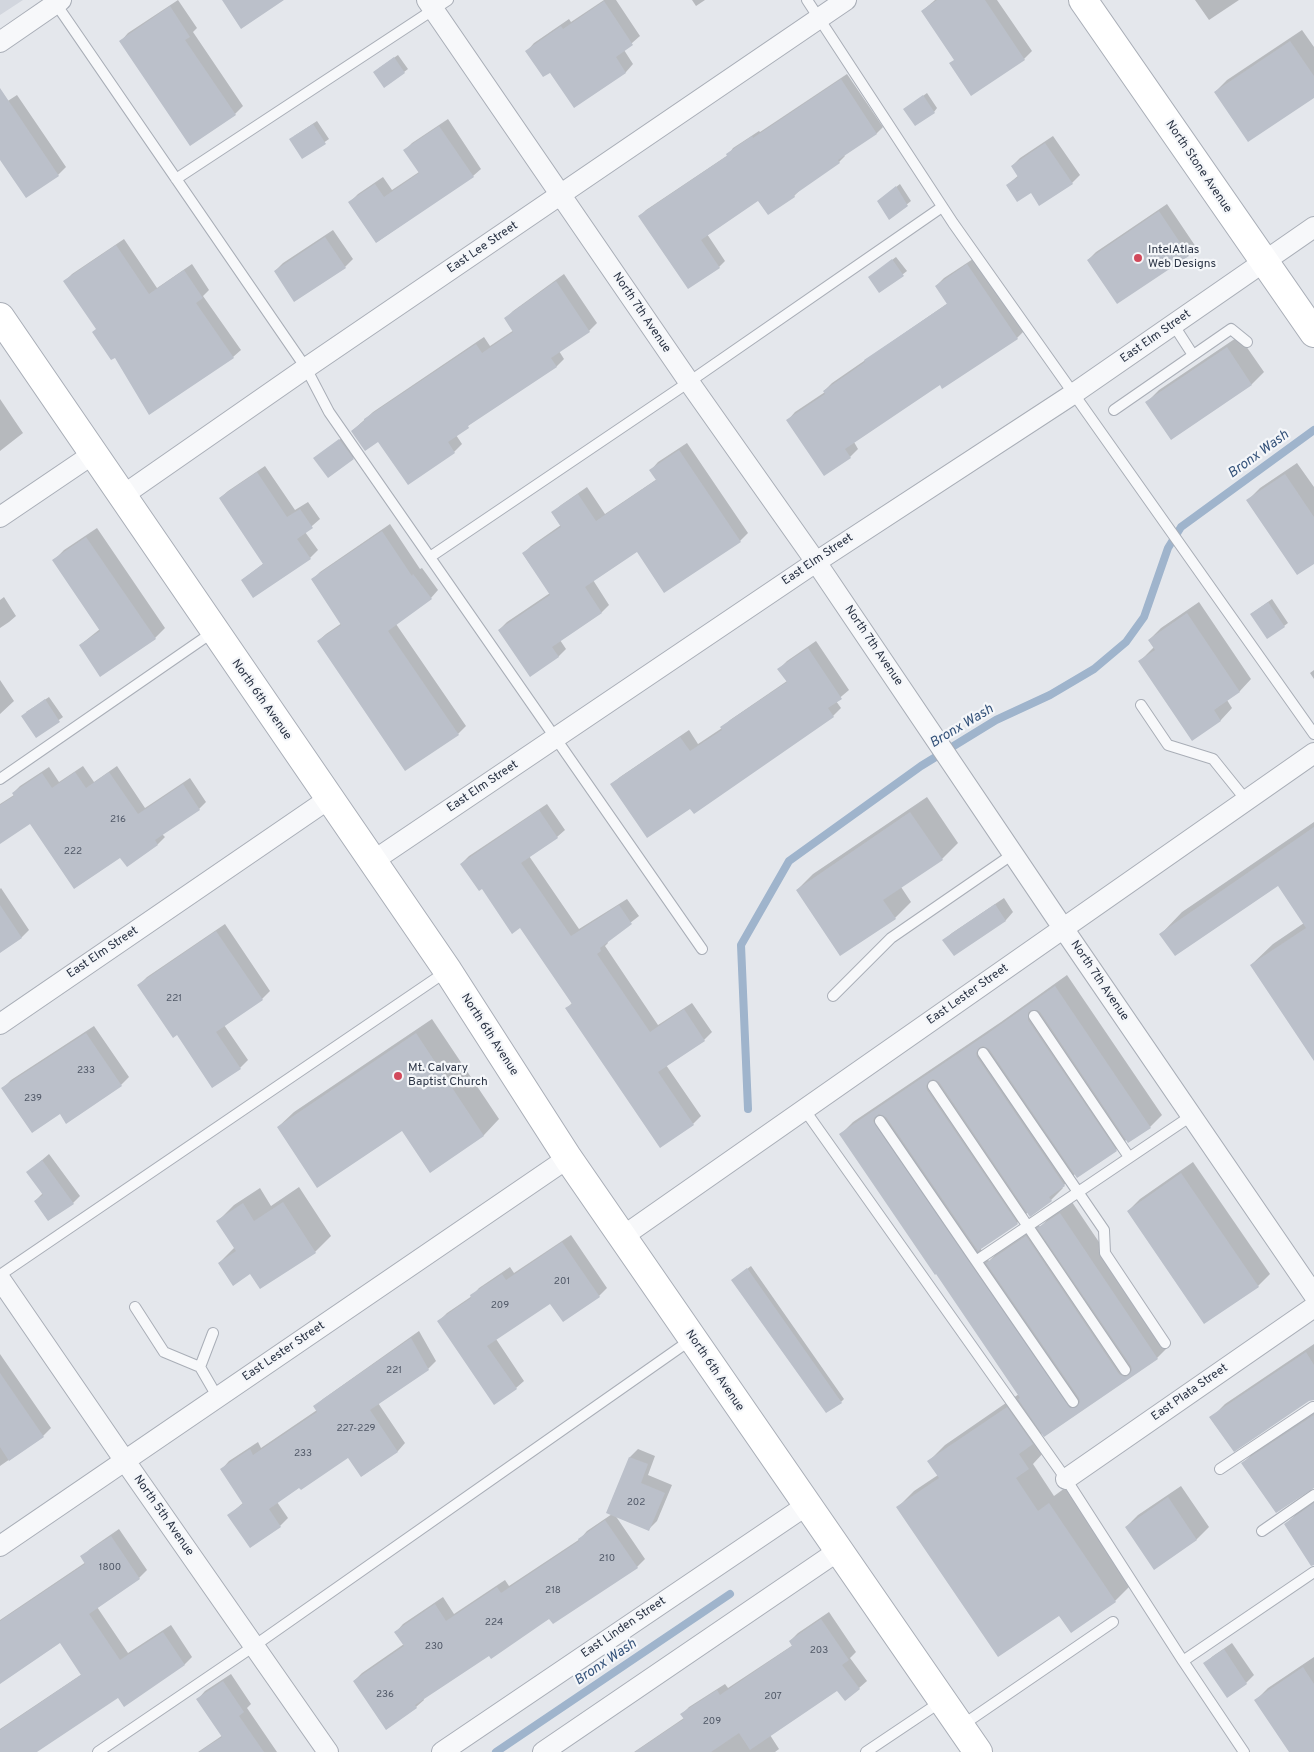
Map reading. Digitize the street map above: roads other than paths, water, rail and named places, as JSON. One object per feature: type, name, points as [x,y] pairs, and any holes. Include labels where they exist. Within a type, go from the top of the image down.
[{"type":"street","name":"East Lee Street","points":[[122,496],[306,368],[846,0]]},
{"type":"street","name":"North Stone Avenue","points":[[1083,0],[1314,333]]},
{"type":"street","points":[[0,42],[57,1]]},
{"type":"street","name":"North 7th Avenue","points":[[436,3],[560,195],[816,562],[1063,928],[1314,1294]]},
{"type":"street","name":"East Elm Street","points":[[373,861],[816,562],[1073,394],[1314,227]]},
{"type":"street","name":"North 6th Avenue","points":[[0,317],[448,971],[568,1158],[978,1752]]},
{"type":"street","points":[[0,518],[93,454]]},
{"type":"street","name":"East Lester Street","points":[[622,1237],[1314,753]]},
{"type":"street","name":"East Elm Street","points":[[0,1024],[330,798]]},
{"type":"street","name":"East Lester Street","points":[[0,1546],[568,1158]]},
{"type":"street","name":"North 5th Avenue","points":[[0,1279],[125,1462],[328,1752]]},
{"type":"street","name":"East Plata Street","points":[[1066,1479],[1314,1307]]},
{"type":"street","name":"East Linden Street","points":[[442,1752],[806,1505]]},
{"type":"street","points":[[542,1752],[838,1551]]},
{"type":"lane","points":[[807,0],[942,207],[1314,734]]},
{"type":"lane","points":[[57,1],[306,368],[329,412],[702,949]]},
{"type":"lane","points":[[176,179],[436,3]]},
{"type":"lane","points":[[430,557],[689,382],[942,207]]},
{"type":"lane","points":[[1173,324],[1193,356]]},
{"type":"lane","points":[[1114,410],[1231,329],[1247,342]]},
{"type":"lane","points":[[0,779],[214,631]]},
{"type":"lane","points":[[1141,705],[1168,745],[1213,759],[1246,800]]},
{"type":"lane","points":[[833,996],[891,938],[1013,854]]},
{"type":"lane","points":[[0,1275],[448,971]]},
{"type":"lane","points":[[1034,1016],[1129,1157]]},
{"type":"lane","points":[[983,1053],[1104,1230],[1105,1254],[1165,1343]]},
{"type":"lane","points":[[933,1086],[1125,1370]]},
{"type":"lane","points":[[804,1109],[1066,1479],[1244,1752]]},
{"type":"lane","points":[[976,1260],[1191,1116]]},
{"type":"lane","points":[[880,1121],[1073,1402]]},
{"type":"lane","points":[[135,1307],[164,1352],[200,1367],[218,1398]]},
{"type":"lane","points":[[200,1367],[213,1333]]},
{"type":"lane","points":[[98,1752],[254,1646],[692,1339]]},
{"type":"lane","points":[[1220,1469],[1314,1407]]},
{"type":"lane","points":[[1262,1531],[1314,1495]]},
{"type":"lane","points":[[1183,1661],[1314,1572]]},
{"type":"lane","points":[[960,1726],[1113,1622]]},
{"type":"lane","points":[[866,1752],[943,1700]]},
{"type":"waterway","name":"Bronx Wash","points":[[748,1109],[741,945],[789,861],[921,766],[996,720],[1050,695],[1094,669],[1126,642],[1144,617],[1168,548],[1181,527],[1314,430]]},
{"type":"waterway","name":"Bronx Wash","points":[[496,1752],[730,1594]]},
{"type":"place","name":"IntelAtlas Web Designs","points":[[1138,258]]},
{"type":"place","name":"Mt. Calvary Baptist Church","points":[[398,1076]]}]
